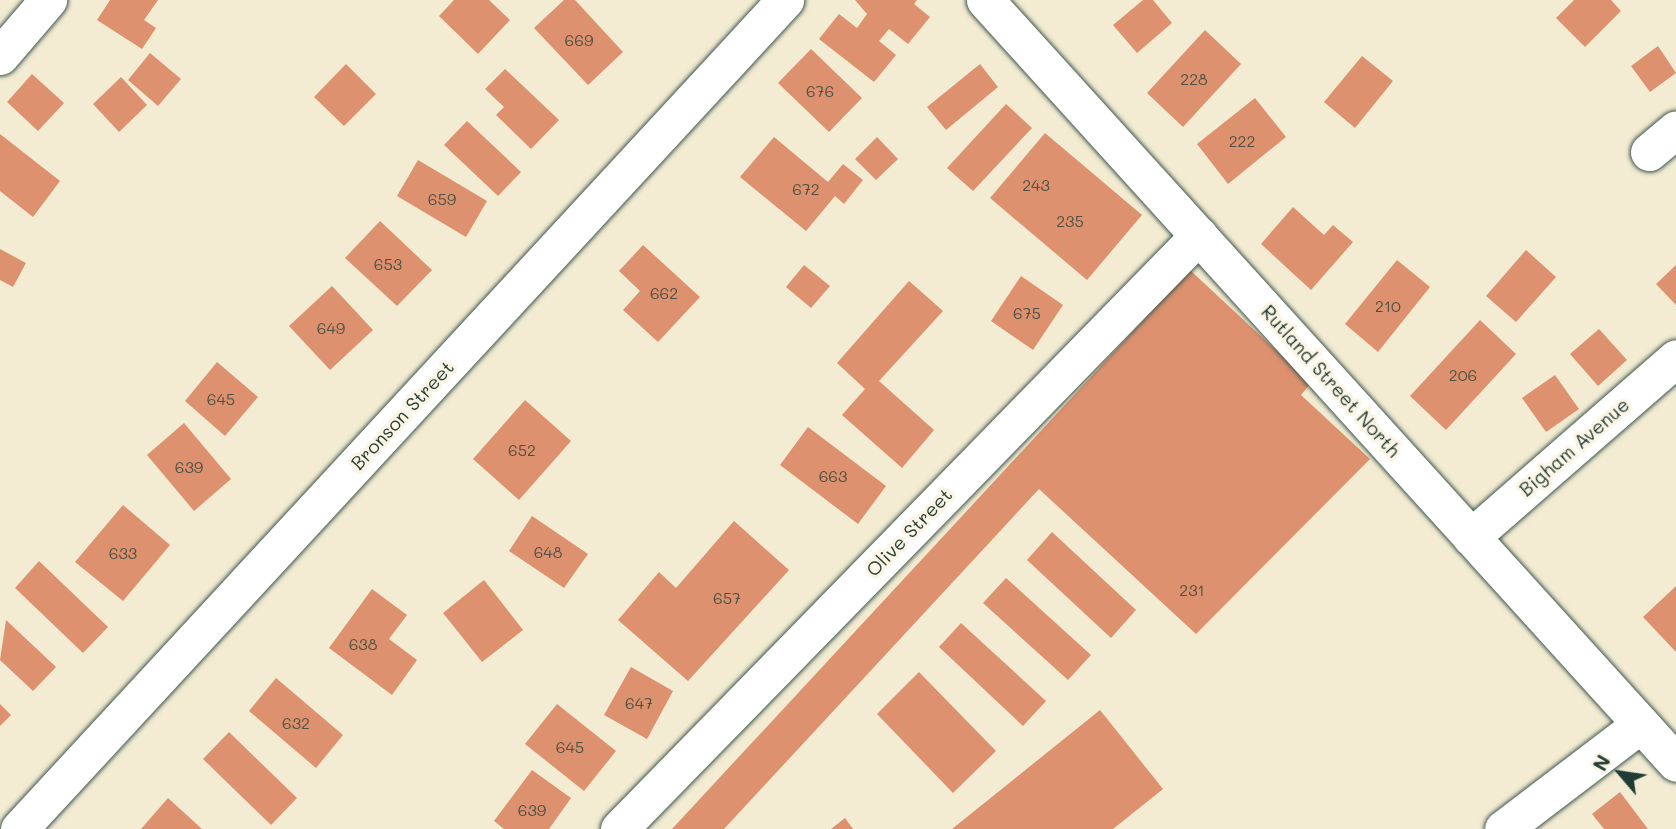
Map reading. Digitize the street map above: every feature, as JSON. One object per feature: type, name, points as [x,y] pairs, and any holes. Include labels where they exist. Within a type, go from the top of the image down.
[{"type":"street","points":[[0,56],[48,0]]},
{"type":"street","name":"Bronson Street","points":[[19,829],[785,0]]},
{"type":"street","name":"Rutland Street North","points":[[985,0],[1676,763]]},
{"type":"street","name":"Olive Street","points":[[619,829],[1199,235]]},
{"type":"street","name":"Bigham Avenue","points":[[1471,537],[1676,358]]},
{"type":"street","points":[[1503,829],[1641,724]]},
{"type":"building","points":[[110,0],[158,0],[144,20],[156,28],[142,49],[97,20]]},
{"type":"building","points":[[454,0],[489,0],[510,20],[478,54],[439,16]]},
{"type":"building","points":[[564,0],[575,0],[623,52],[588,85],[534,28]]},
{"type":"building","points":[[855,0],[917,0],[914,4],[930,17],[908,44],[889,29],[879,41],[896,55],[874,82],[819,39],[839,14],[857,28],[867,14]]},
{"type":"building","points":[[1143,0],[1153,0],[1172,23],[1137,53],[1113,25]]},
{"type":"building","points":[[1574,0],[1611,0],[1621,11],[1585,47],[1556,18]]},
{"type":"building","points":[[1205,30],[1241,64],[1183,127],[1147,93]]},
{"type":"building","points":[[1658,46],[1676,73],[1650,92],[1631,66]]},
{"type":"building","points":[[811,49],[862,98],[829,132],[778,83]]},
{"type":"building","points":[[150,53],[181,79],[158,106],[128,80]]},
{"type":"building","points":[[1362,56],[1393,81],[1355,128],[1324,102]]},
{"type":"building","points":[[346,64],[376,94],[344,126],[314,97]]},
{"type":"building","points":[[980,64],[998,87],[946,130],[927,107]]},
{"type":"building","points":[[505,69],[559,120],[531,149],[496,115],[504,107],[485,89]]},
{"type":"building","points":[[32,74],[64,103],[38,131],[7,102]]},
{"type":"building","points":[[121,77],[147,105],[119,132],[93,104]]},
{"type":"building","points":[[1255,98],[1286,137],[1228,184],[1197,144]]},
{"type":"building","points":[[1006,104],[1032,128],[973,191],[947,168]]},
{"type":"building","points":[[467,121],[521,172],[498,196],[444,145]]},
{"type":"building","points":[[1045,133],[1142,215],[1087,280],[990,198]]},
{"type":"building","points":[[0,134],[60,181],[33,217],[0,191]]},
{"type":"building","points":[[774,137],[828,182],[843,164],[863,180],[844,204],[835,196],[806,231],[740,177]]},
{"type":"building","points":[[877,137],[898,159],[876,180],[855,159]]},
{"type":"building","points":[[418,160],[487,201],[466,237],[397,196]]},
{"type":"building","points":[[1293,207],[1324,235],[1333,225],[1353,242],[1311,290],[1261,244]]},
{"type":"building","points":[[380,221],[432,270],[397,306],[345,258]]},
{"type":"building","points":[[643,245],[700,297],[658,342],[623,310],[640,291],[619,271]]},
{"type":"building","points":[[0,249],[26,263],[13,287],[0,280]]},
{"type":"building","points":[[1526,250],[1556,277],[1516,322],[1486,296]]},
{"type":"building","points":[[1397,260],[1430,287],[1378,352],[1345,324]]},
{"type":"building","points":[[804,265],[830,286],[811,308],[786,287]]},
{"type":"building","points":[[1676,265],[1676,305],[1656,284]]},
{"type":"building","points":[[1190,270],[1311,383],[1301,395],[1370,459],[1196,634],[1039,489],[724,829],[672,829]]},
{"type":"building","points":[[1021,276],[1063,305],[1033,350],[991,321]]},
{"type":"building","points":[[909,281],[943,311],[879,381],[934,430],[902,468],[842,415],[865,389],[837,363]]},
{"type":"building","points":[[332,286],[373,330],[330,370],[289,326]]},
{"type":"building","points":[[1480,320],[1516,354],[1446,430],[1410,396]]},
{"type":"building","points":[[1599,329],[1627,360],[1598,386],[1570,354]]},
{"type":"building","points":[[217,362],[258,397],[225,436],[185,401]]},
{"type":"building","points":[[1555,375],[1579,409],[1546,432],[1522,398]]},
{"type":"building","points":[[525,400],[571,441],[519,500],[473,459]]},
{"type":"building","points":[[184,423],[231,479],[194,511],[147,455]]},
{"type":"building","points":[[808,427],[886,486],[858,524],[780,465]]},
{"type":"building","points":[[123,505],[170,545],[123,601],[75,562]]},
{"type":"building","points":[[532,516],[588,554],[564,588],[509,551]]},
{"type":"building","points":[[734,521],[789,570],[688,681],[618,620],[659,572],[676,588]]},
{"type":"building","points":[[1052,532],[1136,610],[1111,638],[1027,560]]},
{"type":"building","points":[[39,561],[108,627],[83,653],[15,588]]},
{"type":"building","points":[[1006,578],[1091,655],[1068,680],[983,603]]},
{"type":"building","points":[[484,580],[523,630],[482,662],[443,613]]},
{"type":"building","points":[[1676,586],[1676,652],[1643,617]]},
{"type":"building","points":[[372,589],[407,615],[389,639],[417,660],[392,695],[329,648]]},
{"type":"building","points":[[6,620],[56,667],[33,691],[0,660]]},
{"type":"building","points":[[961,623],[1046,701],[1023,726],[939,647]]},
{"type":"building","points":[[631,667],[673,691],[647,739],[604,715]]},
{"type":"building","points":[[919,672],[996,751],[953,793],[877,714]]},
{"type":"building","points":[[276,678],[343,735],[316,768],[249,711]]},
{"type":"building","points":[[0,704],[11,715],[0,726]]},
{"type":"building","points":[[557,704],[616,751],[584,791],[525,744]]},
{"type":"building","points":[[1100,710],[1163,789],[1113,829],[952,829]]},
{"type":"building","points":[[229,732],[297,798],[271,825],[203,759]]},
{"type":"building","points":[[532,770],[571,798],[549,829],[504,829],[494,821]]},
{"type":"building","points":[[1620,792],[1648,829],[1604,829],[1592,814]]},
{"type":"building","points":[[168,798],[202,829],[141,829]]},
{"type":"building","points":[[845,818],[853,829],[831,829]]}]
